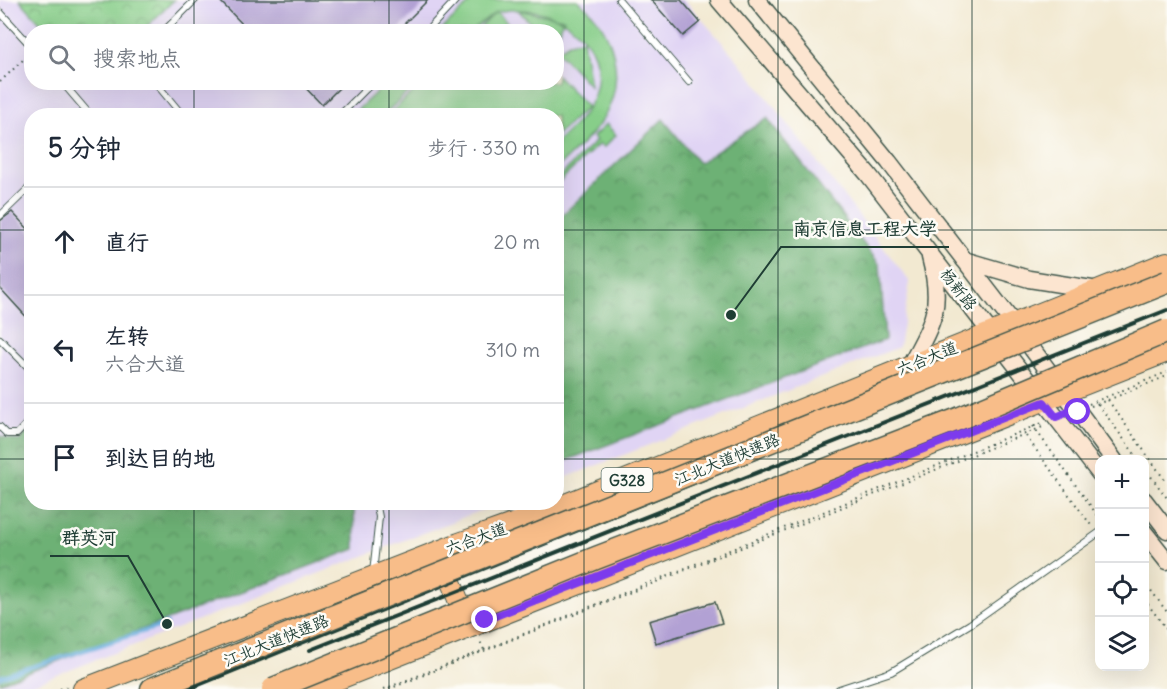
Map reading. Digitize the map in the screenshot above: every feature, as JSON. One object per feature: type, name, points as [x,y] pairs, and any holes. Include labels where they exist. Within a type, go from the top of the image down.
[{"type":"highway","name":"江北大道快速路","points":[[152,689],[1167,282]]},
{"type":"highway","points":[[273,689],[628,546],[956,420],[1167,331]]},
{"type":"main road","name":"杨新路","points":[[719,0],[861,166],[1095,468]]},
{"type":"main road","name":"杨新路","points":[[757,0],[964,260],[1111,455]]},
{"type":"main road","points":[[910,365],[932,325],[938,287],[928,250]]},
{"type":"main road","points":[[964,260],[1029,279],[1098,290]]},
{"type":"main road","name":"六合大道","points":[[564,505],[1167,262]]},
{"type":"main road","points":[[314,689],[452,633],[1050,410],[1064,393],[1167,352]]},
{"type":"main road","points":[[1149,507],[1167,530]]},
{"type":"main road","name":"六合大道","points":[[83,689],[550,510]]},
{"type":"main road","points":[[1149,538],[1167,561]]},
{"type":"main road","points":[[422,558],[449,577],[461,607],[452,633]]},
{"type":"lane","points":[[171,24],[195,0]]},
{"type":"lane","points":[[434,24],[456,0]]},
{"type":"lane","points":[[619,0],[689,82]]},
{"type":"lane","points":[[0,12],[24,38]]},
{"type":"lane","points":[[69,90],[84,108]]},
{"type":"lane","points":[[162,90],[176,108]]},
{"type":"lane","points":[[347,108],[365,90]]},
{"type":"lane","points":[[0,216],[24,193]]},
{"type":"lane","points":[[0,339],[24,363]]},
{"type":"lane","points":[[0,427],[7,434],[17,435],[24,427]]},
{"type":"lane","points":[[373,577],[379,517],[378,510]]},
{"type":"lane","points":[[509,510],[543,513]]},
{"type":"lane","points":[[839,689],[891,672],[950,636],[1095,535]]},
{"type":"path","points":[[0,82],[24,60]]},
{"type":"path","points":[[1108,400],[1167,374]]},
{"type":"path","points":[[1076,409],[1167,374]]},
{"type":"path","points":[[1096,401],[1136,455]]},
{"type":"path","points":[[483,650],[1033,426],[1050,410]]},
{"type":"path","points":[[1033,426],[1095,512]]},
{"type":"path","points":[[389,689],[1026,435],[1095,529]]},
{"type":"path","points":[[1149,474],[1167,498]]},
{"type":"path","points":[[1149,588],[1167,612]]},
{"type":"path","points":[[1149,606],[1167,630]]},
{"type":"shaded area","points":[[0,0],[685,0],[747,71],[910,282],[899,347],[564,478],[564,108],[24,108],[24,510],[482,510],[21,689],[0,689]]},
{"type":"green space","points":[[20,0],[174,0],[149,24],[42,24]]},
{"type":"green space","points":[[473,0],[577,0],[601,25],[614,55],[616,72],[614,88],[610,104],[602,120],[581,146],[564,162],[564,135],[583,115],[591,102],[597,74],[594,56],[586,40],[572,27],[556,18],[537,12],[517,10],[497,12],[508,24],[484,24],[496,12],[481,24],[447,24]]},
{"type":"green space","points":[[518,10],[564,19],[562,24],[531,24]]},
{"type":"green space","points":[[583,39],[590,86],[564,58],[564,46]]},
{"type":"green space","points":[[564,82],[587,107],[564,128],[564,108],[396,108],[415,90],[564,90]]},
{"type":"green space","points":[[379,90],[410,90],[391,108],[359,108]]},
{"type":"green space","points":[[767,118],[880,265],[885,340],[564,461],[564,213],[663,119],[699,163]]},
{"type":"green space","points":[[606,124],[616,135],[603,148],[599,144],[564,177],[564,172],[596,141],[593,137]]},
{"type":"green space","points":[[0,436],[19,441],[24,436],[24,510],[354,510],[355,549],[0,683]]},
{"type":"building","points":[[219,0],[428,0],[404,24],[242,24]]},
{"type":"building","points":[[651,0],[681,0],[700,22],[683,36]]},
{"type":"building","points":[[308,90],[337,90],[322,105]]},
{"type":"building","points":[[12,212],[24,225],[24,314],[0,288],[0,221]]},
{"type":"building","points":[[715,602],[722,623],[656,643],[649,621]]},
{"type":"waterway","points":[[0,677],[167,624]]},
{"type":"railway","points":[[189,689],[1167,290]]},
{"type":"railway","points":[[310,650],[1167,310]]},
{"type":"place","name":"南京信息工程大学","points":[[731,315]]},
{"type":"place","name":"群英河","points":[[167,624]]},
{"type":"route","points":[[485,620],[1044,402],[1056,417],[1076,409],[1078,412]]}]
